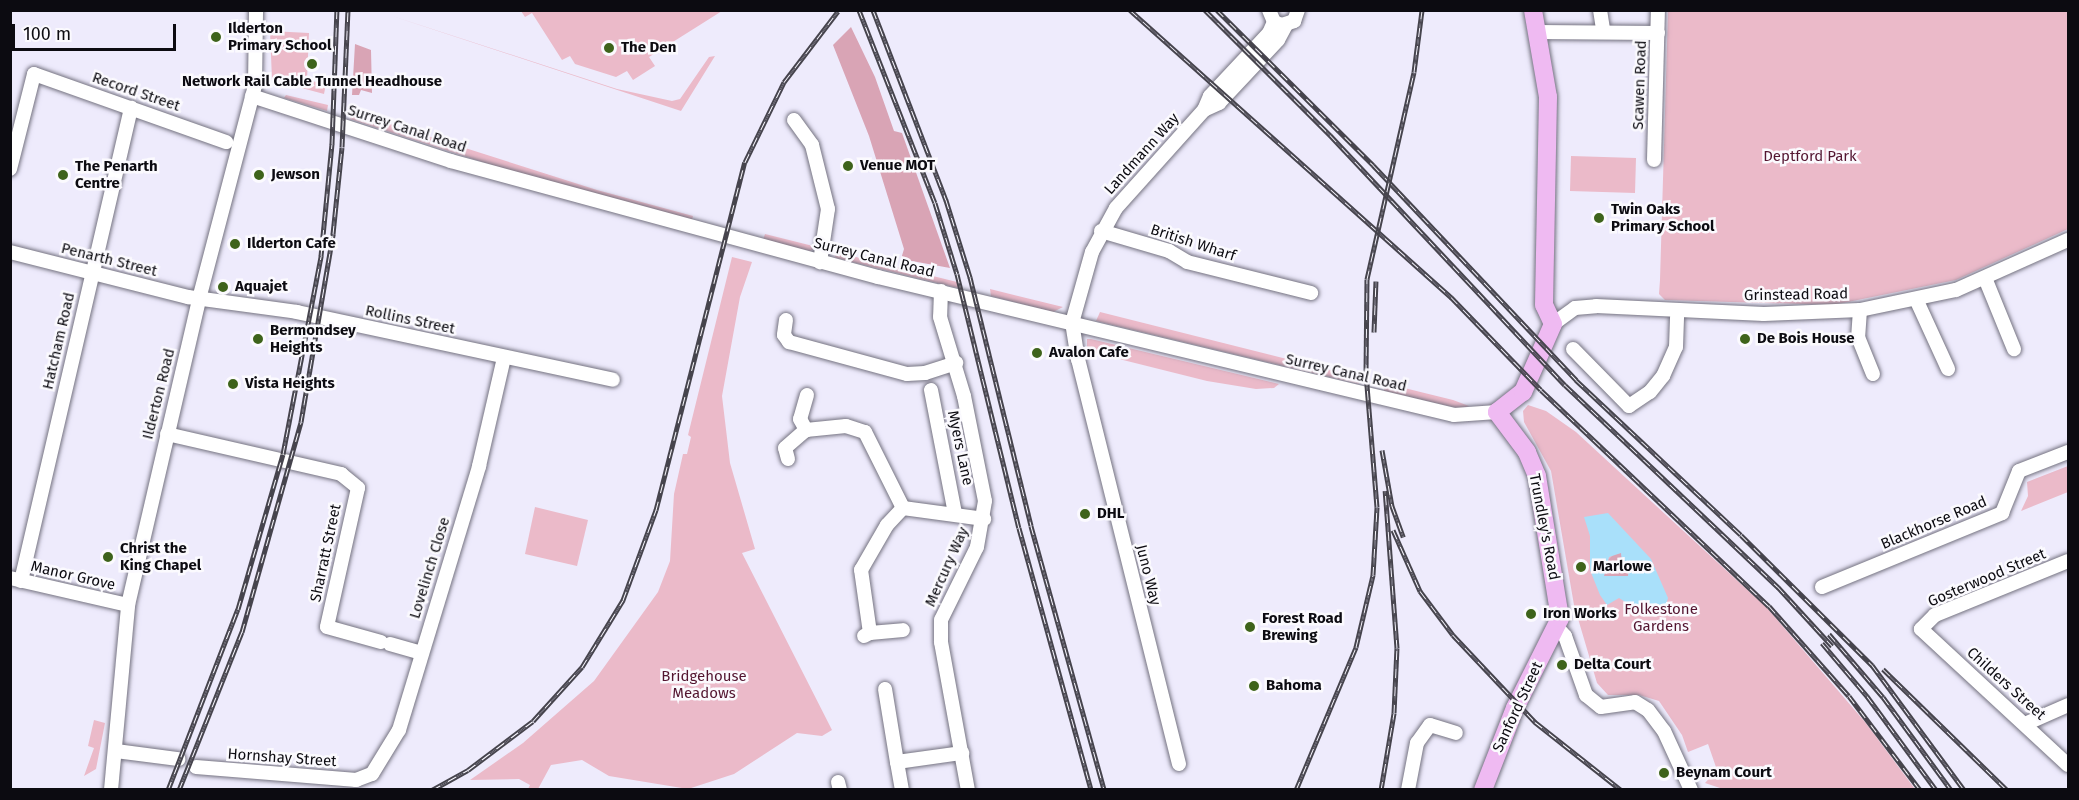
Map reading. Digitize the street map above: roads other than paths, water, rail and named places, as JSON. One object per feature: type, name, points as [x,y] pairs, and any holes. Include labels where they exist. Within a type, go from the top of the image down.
[{"type":"main road","points":[[1497,412],[1508,406],[1527,387],[1553,324],[1544,305],[1548,97],[1533,10]]},
{"type":"main road","name":"Trundley's Road","points":[[1497,412],[1527,452],[1537,476],[1560,611],[1558,628]]},
{"type":"main road","name":"Sanford Street","points":[[1484,789],[1515,708],[1558,628]]},
{"type":"street","name":"Ilderton Road","points":[[111,789],[128,605],[167,434],[252,96],[257,71],[256,10]]},
{"type":"street","points":[[1600,10],[1603,30]]},
{"type":"street","name":"Scawen Road","points":[[1654,159],[1658,10]]},
{"type":"street","name":"Landmann Way","points":[[1072,324],[1087,266],[1101,231],[1127,192],[1204,110],[1210,96],[1284,18]]},
{"type":"street","points":[[1537,32],[1603,30],[1658,33]]},
{"type":"street","name":"Record Street","points":[[10,169],[34,75],[226,142]]},
{"type":"street","name":"Surrey Canal Road","points":[[252,96],[451,161],[820,262],[1454,415],[1497,412]]},
{"type":"street","name":"Hatcham Road","points":[[16,579],[131,108]]},
{"type":"street","points":[[794,120],[812,146],[828,208],[820,262]]},
{"type":"street","name":"British Wharf","points":[[1101,231],[1169,251],[1187,262],[1311,293]]},
{"type":"street","name":"Grinstead Road","points":[[1553,324],[1575,308],[1596,306],[1764,314],[1860,310],[1956,290],[2068,240]]},
{"type":"street","name":"Penarth Street","points":[[10,252],[200,299]]},
{"type":"street","points":[[1985,278],[2014,349]]},
{"type":"street","name":"Mercury Way","points":[[941,291],[940,316],[956,363],[983,487],[984,519],[977,548],[941,620],[940,642],[968,789]]},
{"type":"street","name":"Rollins Street","points":[[200,299],[297,312],[613,380]]},
{"type":"street","points":[[1917,299],[1947,369]]},
{"type":"street","points":[[1860,310],[1858,337],[1873,374]]},
{"type":"street","points":[[1573,349],[1629,406],[1650,392],[1664,376],[1676,346],[1677,317]]},
{"type":"street","points":[[786,320],[783,335],[789,342],[906,374],[925,373],[956,363]]},
{"type":"street","name":"Juno Way","points":[[1072,324],[1078,360],[1179,764]]},
{"type":"street","name":"Lovelinch Close","points":[[367,778],[399,730],[480,466],[504,358]]},
{"type":"street","name":"Myers Lane","points":[[931,390],[955,513]]},
{"type":"street","points":[[806,430],[800,419],[807,395]]},
{"type":"street","points":[[788,459],[785,448],[806,430],[846,426],[865,432],[903,508]]},
{"type":"street","name":"Sharratt Street","points":[[167,434],[341,474],[358,488],[327,627],[421,653]]},
{"type":"street","name":"Blackhorse Road","points":[[1822,587],[2002,513],[2019,471],[2068,453]]},
{"type":"street","points":[[903,508],[955,513],[984,519]]},
{"type":"street","points":[[903,508],[887,525],[861,570],[867,635],[903,630]]},
{"type":"street","name":"Gosterwood Street","points":[[1921,629],[1935,615],[2068,561]]},
{"type":"street","name":"Manor Grove","points":[[16,579],[128,605]]},
{"type":"street","name":"Trundley's Road","points":[[1558,628],[1565,636],[1586,695],[1601,707],[1635,702],[1648,710],[1664,732],[1691,789]]},
{"type":"street","name":"Childers Street","points":[[1921,629],[2068,765]]},
{"type":"street","points":[[885,689],[902,789]]},
{"type":"street","points":[[2025,724],[2068,705]]},
{"type":"street","points":[[1408,789],[1417,743],[1430,725],[1456,733]]},
{"type":"street","points":[[116,751],[178,759]]},
{"type":"street","points":[[897,762],[962,753]]},
{"type":"street","name":"Hornshay Street","points":[[196,767],[215,772],[367,778]]},
{"type":"water","points":[[1608,513],[1651,559],[1668,598],[1664,611],[1638,610],[1619,598],[1607,605],[1600,595],[1590,570],[1590,536],[1584,517]],"holes":[[[1621,553],[1622,562],[1630,563],[1628,576],[1604,576],[1609,557]]]},
{"type":"railway","points":[[168,790],[238,609],[283,454],[321,256],[332,144],[337,10]]},
{"type":"railway","points":[[179,790],[242,632],[301,422],[333,234],[342,147],[348,10]]},
{"type":"railway","points":[[859,10],[935,203],[957,274],[1019,528],[1091,790]]},
{"type":"railway","points":[[873,10],[946,200],[970,277],[1031,526],[1104,790]]},
{"type":"railway","points":[[1130,10],[1451,297],[1541,390],[1769,606],[1849,696],[1920,790]]},
{"type":"railway","points":[[1205,10],[1330,135],[1565,385],[1778,587],[1832,646]]},
{"type":"railway","points":[[1217,10],[1373,165],[1576,380],[1741,535],[1872,665],[1964,790]]},
{"type":"railway","points":[[1296,790],[1356,647],[1373,575],[1377,507],[1366,373],[1367,279],[1414,72],[1422,10]]},
{"type":"railway","points":[[432,790],[468,770],[533,721],[582,667],[623,600],[656,510],[745,162],[784,82],[838,11]]},
{"type":"railway","points":[[1374,332],[1376,281]]},
{"type":"railway","points":[[1382,450],[1392,506],[1403,537]]},
{"type":"railway","points":[[1381,790],[1394,713],[1397,648],[1385,490]]},
{"type":"railway","points":[[1393,530],[1420,591],[1453,635],[1535,722],[1621,790]]},
{"type":"railway","points":[[1829,634],[1883,697],[1951,790]]},
{"type":"railway","points":[[1822,643],[1867,696],[1936,790]]},
{"type":"railway","points":[[1883,669],[2007,790]]},
{"type":"place","name":"Ilderton Primary School","points":[[216,37]]},
{"type":"place","name":"The Den","points":[[609,48]]},
{"type":"place","name":"Network Rail Cable Tunnel Headhouse","points":[[312,64]]},
{"type":"place","name":"Venue MOT","points":[[848,166]]},
{"type":"place","name":"The Penarth Centre","points":[[63,175]]},
{"type":"place","name":"Jewson","points":[[259,175]]},
{"type":"place","name":"Twin Oaks Primary School","points":[[1599,218]]},
{"type":"place","name":"Ilderton Cafe","points":[[235,244]]},
{"type":"place","name":"Aquajet","points":[[223,287]]},
{"type":"place","name":"Bermondsey Heights","points":[[258,339]]},
{"type":"place","name":"De Bois House","points":[[1745,339]]},
{"type":"place","name":"Avalon Cafe","points":[[1037,353]]},
{"type":"place","name":"Vista Heights","points":[[233,384]]},
{"type":"place","name":"DHL","points":[[1085,514]]},
{"type":"place","name":"Christ the King Chapel","points":[[108,557]]},
{"type":"place","name":"Marlowe","points":[[1581,567]]},
{"type":"place","name":"Iron Works","points":[[1531,614]]},
{"type":"place","name":"Forest Road Brewing","points":[[1250,627]]},
{"type":"place","name":"Delta Court","points":[[1562,665]]},
{"type":"place","name":"Bahoma","points":[[1254,686]]},
{"type":"place","name":"Beynam Court","points":[[1664,773]]},
{"type":"park label","name":"Deptford Park","points":[[1810,157]]},
{"type":"park label","name":"Folkestone Gardens","points":[[1661,618]]},
{"type":"park label","name":"Bridgehouse Meadows","points":[[704,684]]}]
